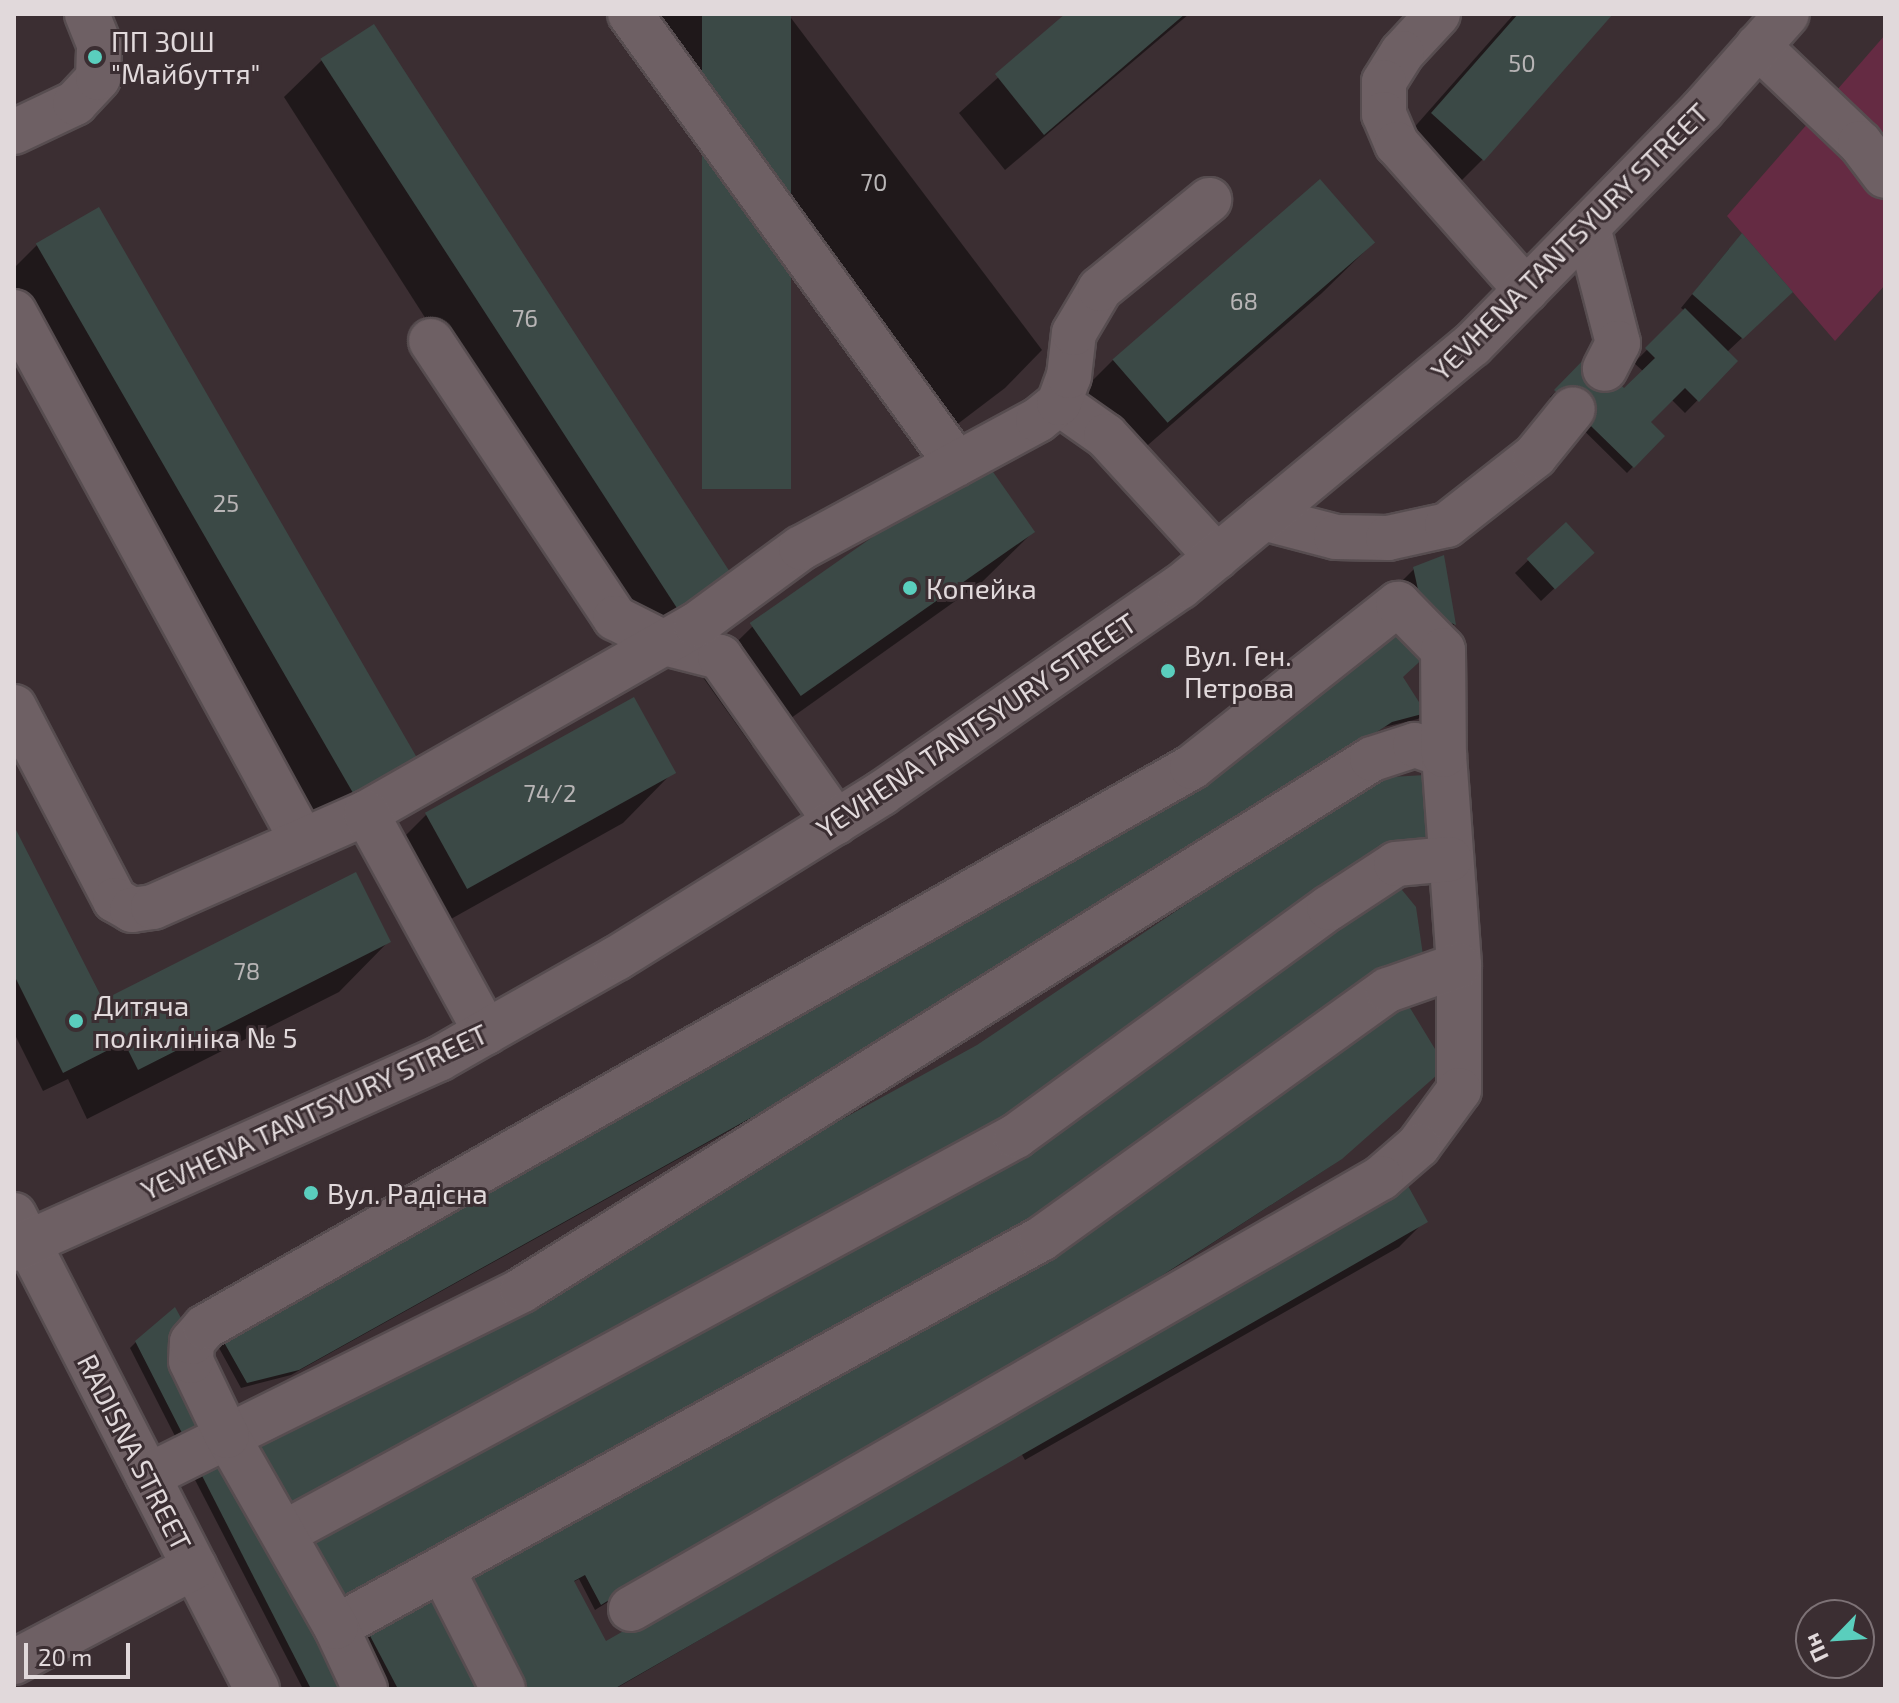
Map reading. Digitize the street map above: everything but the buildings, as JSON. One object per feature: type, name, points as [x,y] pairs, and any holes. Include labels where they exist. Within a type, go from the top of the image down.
[{"type":"street","points":[[14,132],[75,103],[98,78],[99,44],[87,14]]},
{"type":"street","points":[[630,14],[957,464]]},
{"type":"street","points":[[1438,14],[1402,53],[1384,82],[1384,114],[1397,144],[1526,290]]},
{"type":"street","name":"YEVHENA TANTSYURY STREET","points":[[19,1236],[439,1059],[617,958],[836,822],[1180,587],[1472,345],[1702,110],[1787,14]]},
{"type":"street","points":[[1758,46],[1860,143],[1885,176]]},
{"type":"street","points":[[14,707],[115,900],[132,910],[153,907],[366,813],[696,625],[801,548],[1038,420],[1059,403],[1069,376],[1074,333],[1100,289],[1209,200]]},
{"type":"street","points":[[1588,227],[1618,343],[1605,369]]},
{"type":"street","points":[[14,312],[302,840]]},
{"type":"street","points":[[431,341],[615,618],[664,643],[720,657],[836,822]]},
{"type":"street","points":[[1059,403],[1106,436],[1217,557]]},
{"type":"street","points":[[1263,518],[1336,537],[1388,538],[1447,525],[1535,456],[1573,409]]},
{"type":"street","points":[[365,1689],[336,1627],[227,1436],[191,1361],[192,1342],[205,1327],[1192,767],[1398,604],[1443,650],[1444,755],[1459,965],[1459,1090],[1418,1146],[1381,1178],[631,1609]]},
{"type":"street","points":[[148,1476],[522,1290],[1372,759],[1415,745],[1444,755]]},
{"type":"street","points":[[366,813],[486,1032]]},
{"type":"street","points":[[284,1533],[1016,1136],[1329,908],[1396,864],[1450,859]]},
{"type":"street","points":[[336,1627],[443,1571],[1041,1239],[1388,990],[1459,965]]},
{"type":"street","name":"RADISNA STREET","points":[[19,1236],[148,1476],[257,1689]]},
{"type":"street","points":[[14,1662],[194,1567]]},
{"type":"street","points":[[443,1571],[503,1689]]},
{"type":"shaded area","points":[[1885,35],[1885,285],[1835,341],[1727,216]]},
{"type":"place","name":"ПП ЗОШ \"Майбуття\"","points":[[95,57]]},
{"type":"place","name":"Копейка","points":[[910,588]]},
{"type":"place","name":"Вул. Ген. Петрова","points":[[1168,671]]},
{"type":"place","name":"Дитяча поліклініка № 5","points":[[76,1021]]},
{"type":"place","name":"Вул. Радісна","points":[[311,1193]]}]
